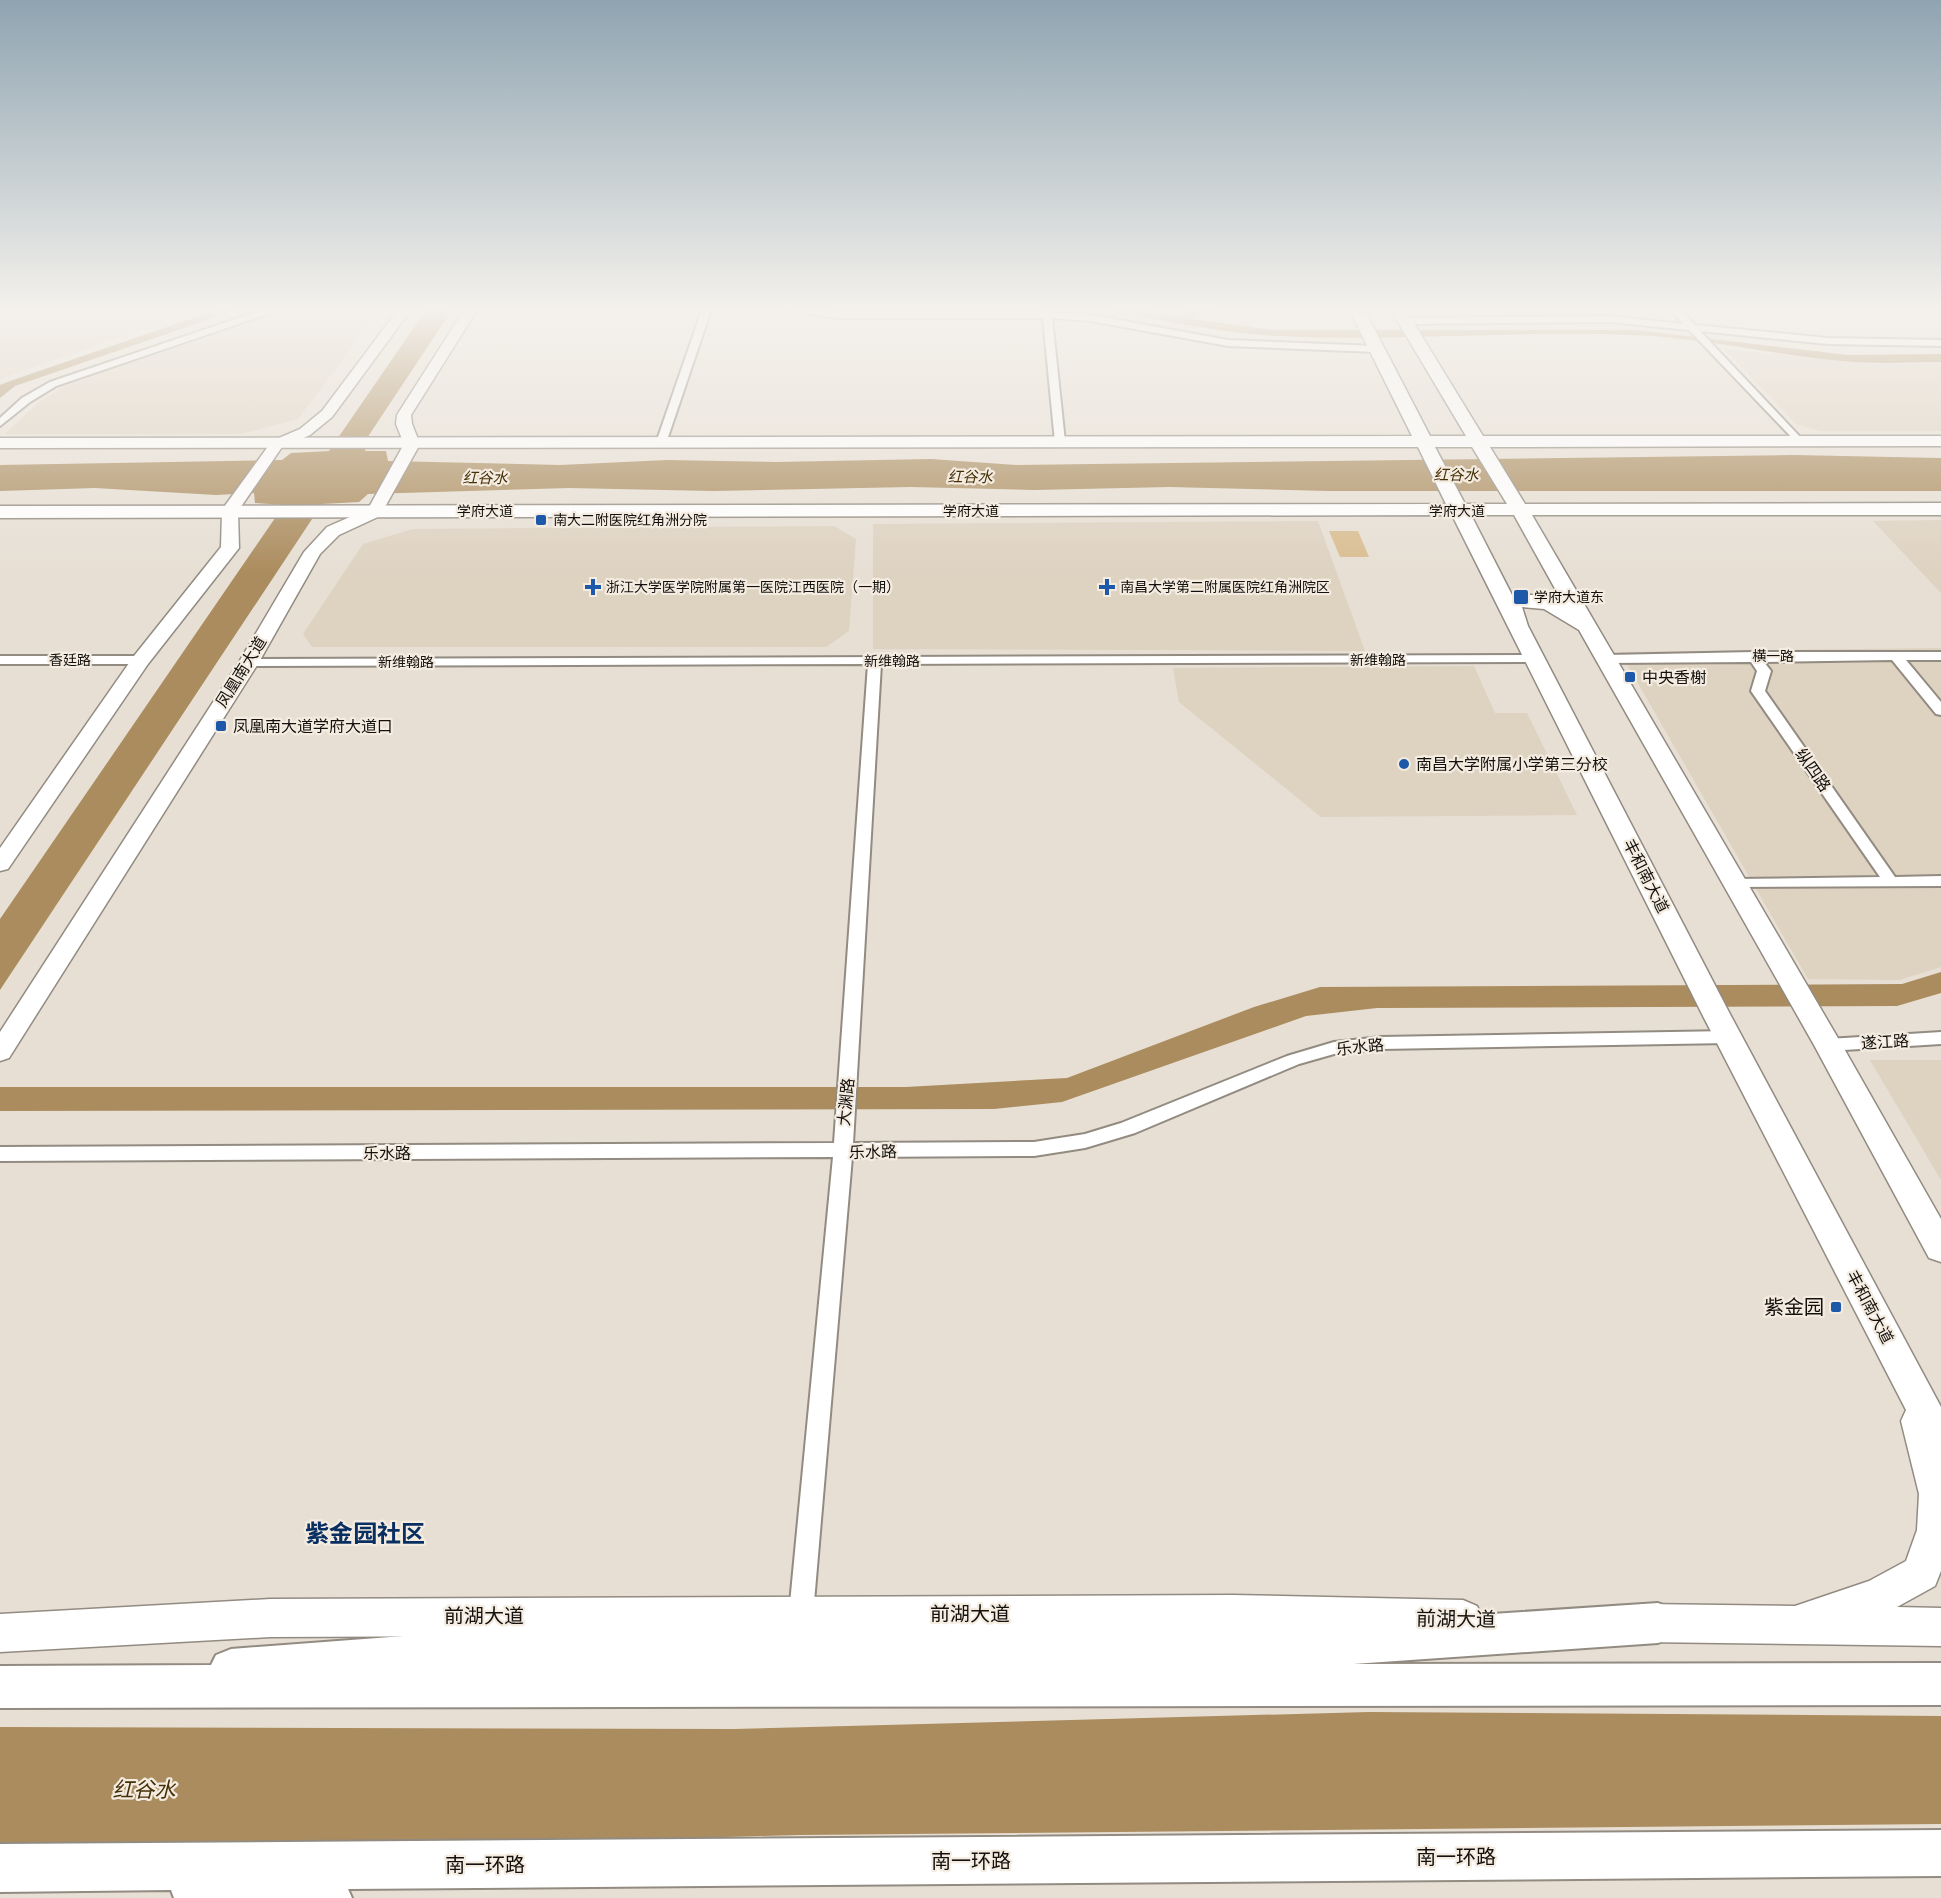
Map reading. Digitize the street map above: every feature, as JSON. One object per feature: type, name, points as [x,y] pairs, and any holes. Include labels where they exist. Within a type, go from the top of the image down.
[{"type":"highway","points":[[5,1687],[484,1650],[1341,1644],[1658,1623]]},
{"type":"highway","points":[[5,1687],[1941,1684]]},
{"type":"highway","name":"南一环路","points":[[0,1868],[1941,1853]]},
{"type":"highway","points":[[67,1868],[327,1898]]},
{"type":"main road","points":[[0,864],[141,660],[230,548],[235,504],[273,451],[305,432],[327,414],[341,396]]},
{"type":"main road","points":[[378,504],[409,452],[404,415],[417,396]]},
{"type":"main road","name":"丰和南大道","points":[[1399,396],[1697,976],[1941,1442]]},
{"type":"main road","points":[[1450,396],[1516,504],[1828,1045],[1941,1250]]},
{"type":"main road","points":[[1330,442],[1367,435],[1389,424],[1404,405]]},
{"type":"main road","points":[[1414,424],[1465,420],[1495,431],[1559,441]]},
{"type":"main road","points":[[0,443],[273,451],[320,444],[374,444],[409,452],[661,443],[1330,442],[1425,445],[1559,441],[1941,441]]},
{"type":"main road","name":"学府大道","points":[[0,512],[235,504],[278,511],[328,511],[378,504],[1388,511],[1454,503],[1516,504],[1587,511],[1941,509]]},
{"type":"main road","name":"凤凰南大道","points":[[0,1052],[249,662],[313,552],[333,531],[378,504]]},
{"type":"main road","points":[[1388,511],[1420,516],[1436,523],[1456,534],[1480,553]]},
{"type":"main road","points":[[1542,549],[1536,524],[1557,513],[1587,511]]},
{"type":"main road","points":[[1520,632],[1511,605],[1514,601],[1528,600],[1556,606],[1571,614],[1590,632]]},
{"type":"main road","points":[[1789,1625],[1878,1597],[1921,1573],[1936,1530],[1938,1494],[1908,1379]]},
{"type":"main road","name":"前湖大道","points":[[12,1632],[270,1618],[801,1614],[1232,1614],[1941,1628]]},
{"type":"street","points":[[0,423],[33,396]]},
{"type":"street","points":[[661,443],[678,396]]},
{"type":"street","points":[[1055,396],[1060,442]]},
{"type":"street","points":[[1756,396],[1798,441]]},
{"type":"street","name":"纵四路","points":[[1754,656],[1764,671],[1758,691],[1891,882]]},
{"type":"street","points":[[1895,656],[1941,711]]},
{"type":"street","name":"横一路","points":[[1606,659],[1941,656]]},
{"type":"street","name":"香廷路","points":[[0,660],[141,660]]},
{"type":"street","name":"新维翰路","points":[[249,662],[1534,660]]},
{"type":"street","name":"大渊路","points":[[801,1614],[849,1083],[875,661]]},
{"type":"street","points":[[1735,884],[1941,881]]},
{"type":"street","name":"乐水路","points":[[0,1154],[841,1152],[1034,1149],[1085,1142],[1128,1128],[1293,1060],[1334,1048],[1381,1043],[1723,1026]]},
{"type":"street","name":"遂江路","points":[[1828,1045],[1941,1038]]},
{"type":"shaded area","points":[[49,396],[316,396],[298,419],[241,434],[5,434],[39,402]]},
{"type":"shaded area","points":[[1769,396],[1941,396],[1941,431],[1820,431],[1796,424]]},
{"type":"shaded area","points":[[1941,520],[1941,593],[1873,521]]},
{"type":"shaded area","name":"南昌大学第二附属医院红角洲院区","points":[[1318,521],[1365,651],[873,649],[873,524]]},
{"type":"shaded area","name":"浙江大学医学院附属第一医院江西医院（一期）","points":[[834,526],[856,539],[849,631],[826,647],[312,647],[303,634],[363,544],[413,529]]},
{"type":"shaded area","points":[[1329,531],[1358,531],[1369,557],[1340,557]]},
{"type":"shaded area","points":[[1941,648],[1941,967],[1899,980],[1808,979],[1620,652]]},
{"type":"shaded area","name":"南昌大学附属小学第三分校","points":[[1474,666],[1495,713],[1527,713],[1577,815],[1321,817],[1179,702],[1173,668]]},
{"type":"shaded area","points":[[1870,1060],[1941,1060],[1941,1180]]},
{"type":"water","name":"红谷水","points":[[367,396],[395,396],[369,435],[365,451],[386,451],[388,461],[560,465],[667,460],[776,462],[931,459],[1016,465],[1794,455],[1941,458],[1941,491],[1329,491],[1169,487],[1034,490],[910,487],[713,491],[569,488],[368,494],[359,502],[322,504],[0,990],[0,919],[284,505],[255,503],[254,493],[216,495],[95,488],[0,491],[0,465],[282,460],[291,453],[329,451]]},
{"type":"water","points":[[1941,972],[1941,993],[1897,1006],[1377,1008],[1306,1016],[1062,1102],[994,1109],[0,1111],[0,1087],[906,1087],[1067,1078],[1254,1007],[1320,987],[1902,984]]},
{"type":"water","name":"红谷水","points":[[1369,1712],[1941,1716],[1941,1824],[800,1835],[158,1851],[0,1846],[0,1727],[734,1729]]},
{"type":"place","name":"南大二附医院红角洲分院","points":[[541,520]]},
{"type":"place","name":"浙江大学医学院附属第一医院江西医院（一期）","points":[[593,587]]},
{"type":"place","name":"南昌大学第二附属医院红角洲院区","points":[[1107,587]]},
{"type":"place","name":"学府大道东","points":[[1521,597]]},
{"type":"place","name":"中央香榭","points":[[1630,677]]},
{"type":"place","name":"凤凰南大道学府大道口","points":[[221,726]]},
{"type":"place","name":"南昌大学附属小学第三分校","points":[[1404,764]]},
{"type":"place","name":"紫金园","points":[[1836,1307]]},
{"type":"district","name":"紫金园社区","points":[[365,1533]]}]
